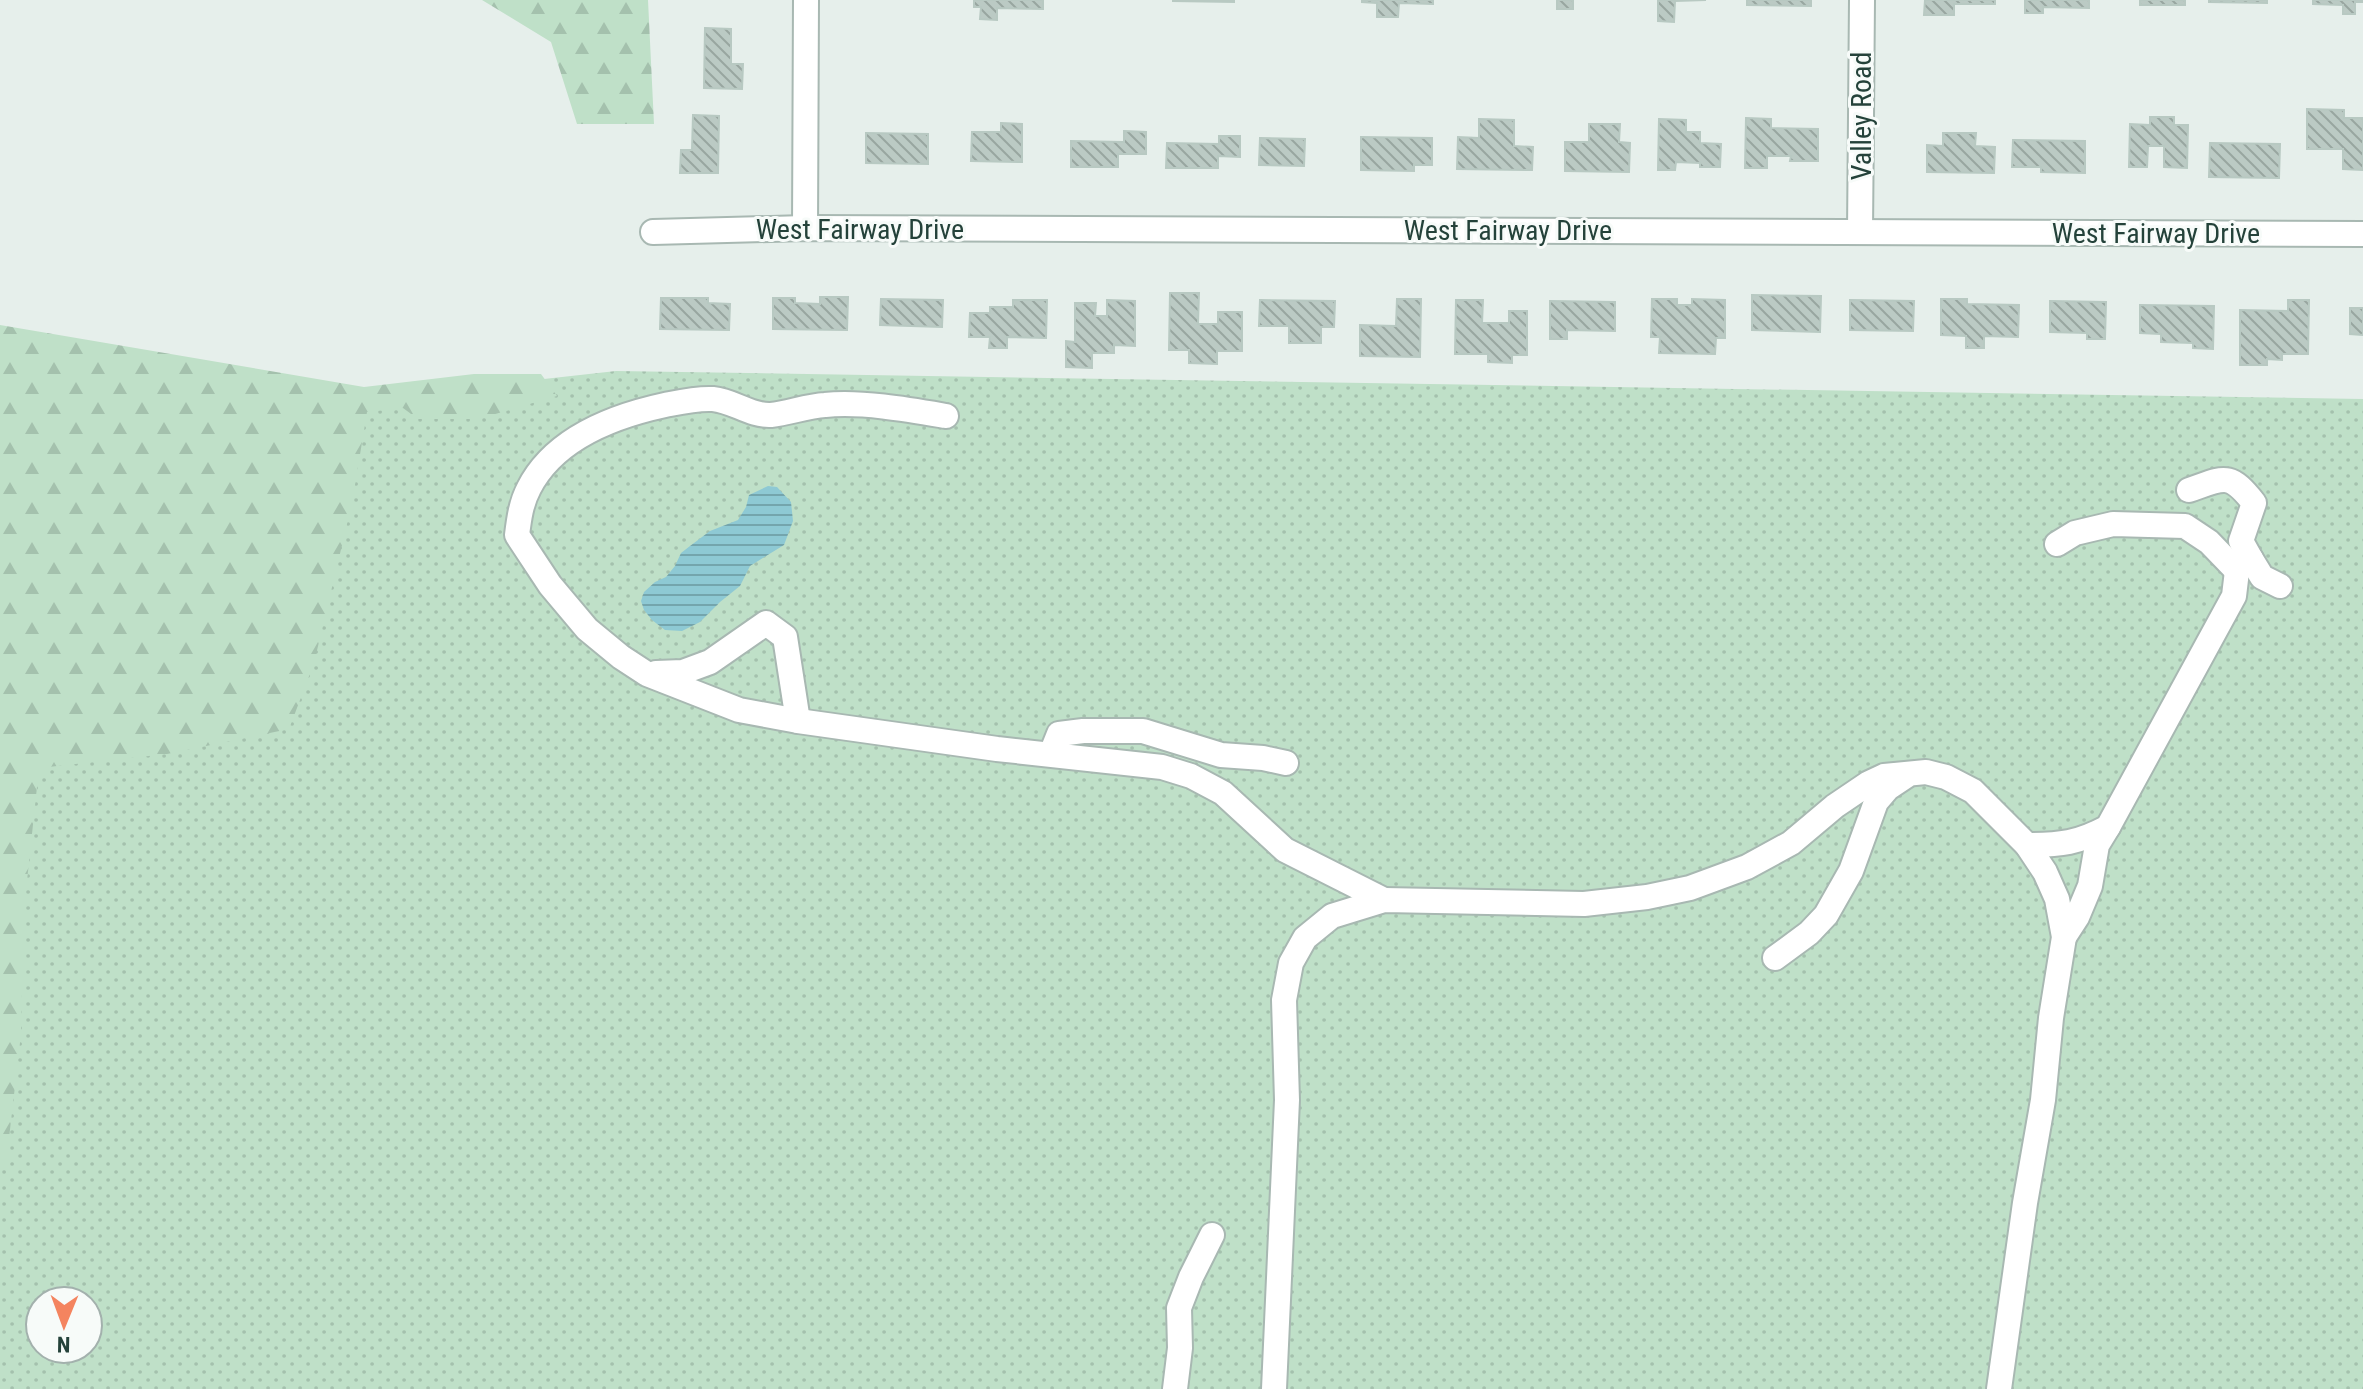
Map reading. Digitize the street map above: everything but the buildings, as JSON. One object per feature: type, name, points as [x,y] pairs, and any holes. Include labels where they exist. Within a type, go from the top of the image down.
[{"type":"street","points":[[805,228],[806,0]]},
{"type":"street","name":"Valley Road","points":[[1860,232],[1862,0]]},
{"type":"street","name":"West Fairway Drive","points":[[653,232],[805,228],[2363,234]]},
{"type":"street","points":[[946,416],[890,407],[827,404],[771,415],[756,414],[729,402],[711,399],[639,411],[591,429],[544,466],[529,488],[520,511],[517,535],[550,585],[587,629],[647,674],[739,710],[798,721],[997,749],[1162,767],[1191,776],[1223,793],[1285,850],[1384,900]]},
{"type":"street","points":[[2189,490],[2223,479],[2238,483],[2254,503],[2241,541],[2257,573]]},
{"type":"street","points":[[2057,544],[2075,533],[2113,524],[2185,526],[2257,573]]},
{"type":"street","points":[[2064,937],[2077,917],[2090,886],[2097,845],[2234,596],[2257,573]]},
{"type":"street","points":[[647,674],[683,672],[710,662],[766,623],[785,637],[798,721]]},
{"type":"street","points":[[1051,754],[1059,734],[1143,731],[1221,755],[1286,763]]},
{"type":"street","points":[[1221,755],[1217,775],[1223,793]]},
{"type":"street","points":[[1274,1389],[1287,1100],[1284,1000],[1291,963],[1305,938],[1332,916],[1384,900],[1584,904],[1647,897],[1690,888],[1747,867],[1791,843],[1835,806],[1869,783],[1884,776],[1926,772],[1973,791],[2027,845],[2045,872],[2057,899],[2064,937],[2051,1018],[2043,1100],[1999,1389]]},
{"type":"street","points":[[1775,958],[1809,933],[1826,915],[1851,871],[1876,802],[1907,774]]},
{"type":"street","points":[[2027,845],[2062,845],[2090,837],[2108,827]]},
{"type":"street","points":[[1325,871],[1334,883],[1337,896],[1332,916]]},
{"type":"street","points":[[1175,1389],[1180,1348],[1179,1308],[1212,1235]]},
{"type":"green space","points":[[482,0],[648,0],[654,124],[577,124],[551,42]]},
{"type":"green space","points":[[0,325],[364,387],[474,374],[541,374],[557,396],[478,419],[418,419],[403,408],[367,412],[352,503],[314,663],[289,729],[167,754],[39,768],[24,909],[21,1034],[6,1164],[0,1167]]},
{"type":"green space","points":[[616,371],[2363,399],[2363,1389],[0,1389],[0,979],[11,743],[332,408],[382,397]]},
{"type":"water","points":[[768,486],[777,487],[791,502],[793,521],[784,545],[750,566],[740,586],[700,622],[682,631],[665,630],[652,620],[641,601],[644,592],[666,577],[681,553],[690,546],[710,531],[738,520],[749,495]]}]
